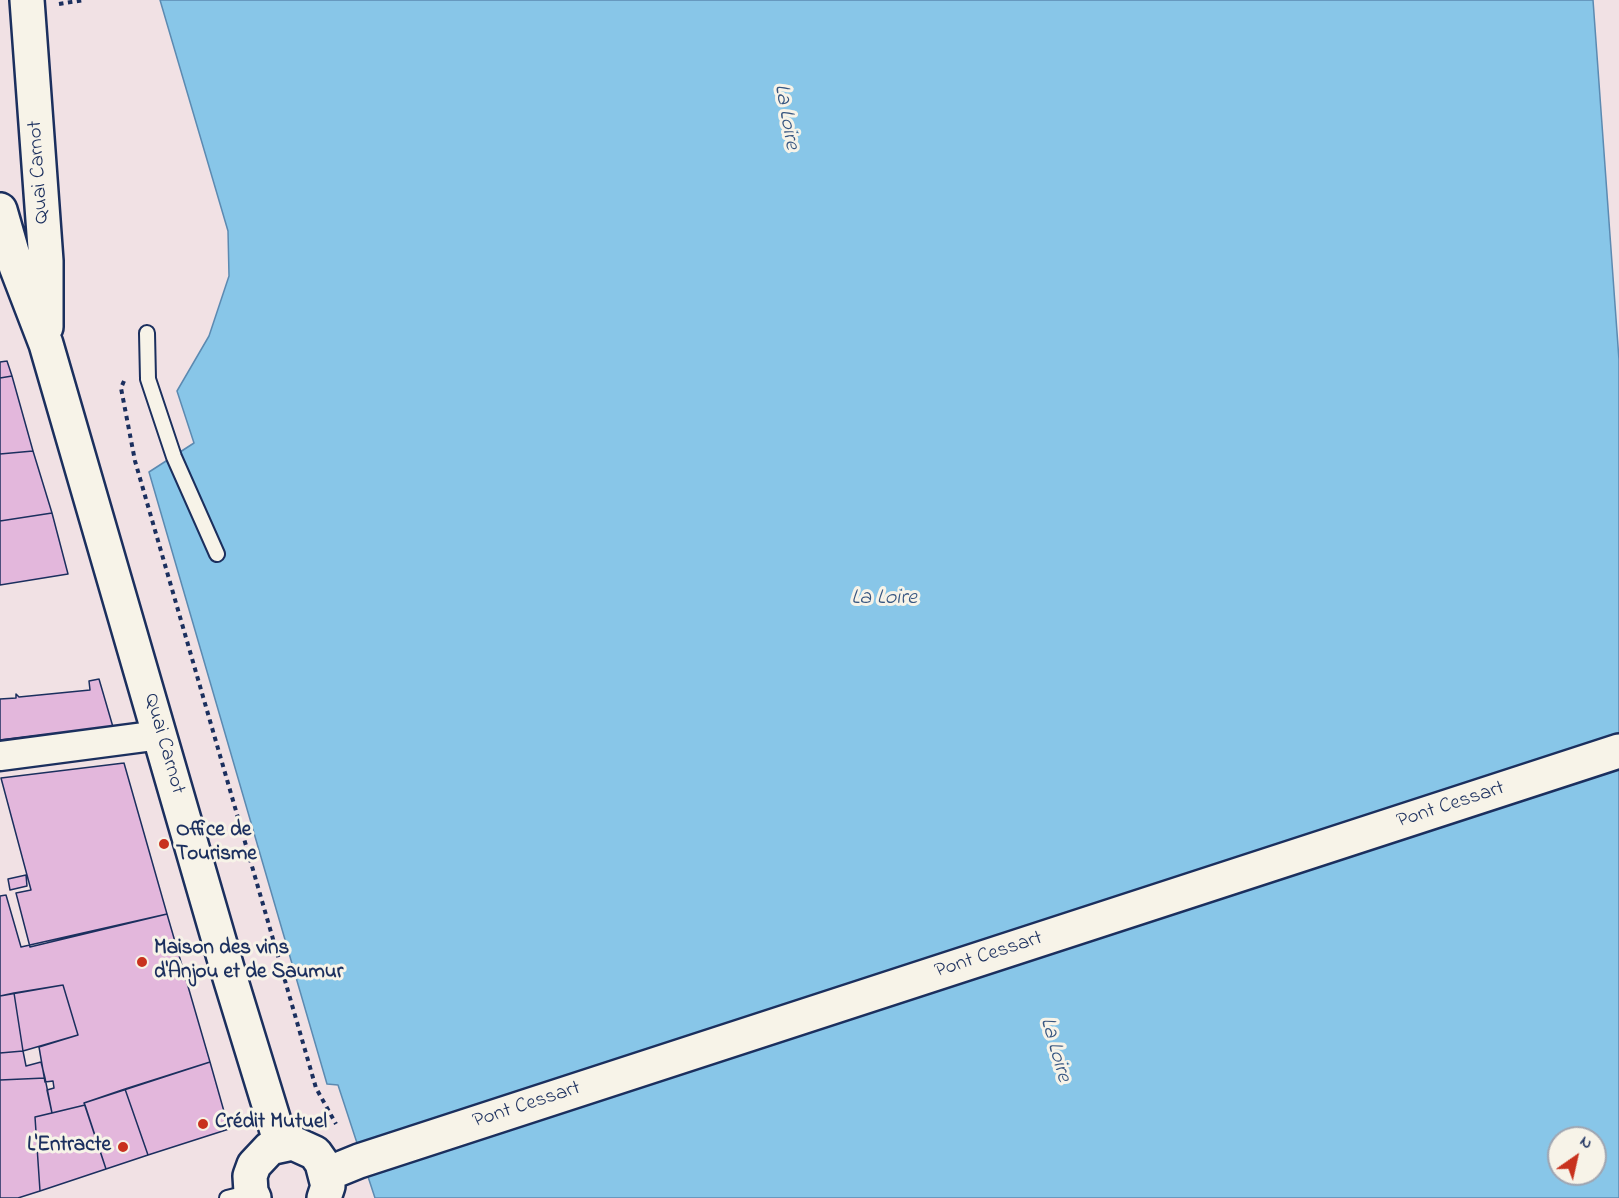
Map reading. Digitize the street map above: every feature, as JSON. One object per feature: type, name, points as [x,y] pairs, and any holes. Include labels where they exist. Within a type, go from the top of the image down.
[{"type":"main road","name":"Quai Carnot","points":[[41,2],[46,344]]},
{"type":"main road","name":"Quai Carnot","points":[[0,210],[16,266],[46,344],[266,1102],[281,1144]]},
{"type":"main road","name":"Pont Cessart","points":[[325,1186],[358,1161],[1619,751]]},
{"type":"main road","points":[[244,1196],[254,1165],[270,1148],[281,1144],[292,1143],[315,1153],[325,1186]]},
{"type":"street","points":[[0,756],[160,735]]},
{"type":"lane","points":[[147,333],[148,379],[174,457],[217,554]]},
{"type":"path","points":[[41,2],[84,0]]},
{"type":"path","points":[[125,379],[121,388],[135,461],[316,1088],[336,1125]]},
{"type":"water","name":"La Loire","points":[[160,0],[1593,0],[1619,360],[1619,1198],[375,1198],[338,1085],[327,1084],[149,472],[194,443],[177,391],[209,336],[229,276],[228,231]]},
{"type":"building","points":[[7,361],[12,376],[0,378],[0,362]]},
{"type":"building","points":[[12,376],[33,451],[0,454],[0,378]]},
{"type":"building","points":[[33,451],[52,513],[0,521],[0,454]]},
{"type":"building","points":[[52,513],[68,574],[0,585],[0,521]]},
{"type":"building","points":[[99,679],[113,727],[0,740],[0,699],[16,698],[16,694],[19,697],[90,690],[89,681]]},
{"type":"building","points":[[124,763],[167,914],[30,947],[16,893],[31,890],[1,778]]},
{"type":"building","points":[[26,875],[27,886],[10,890],[8,879]]},
{"type":"building","points":[[6,895],[21,947],[167,914],[210,1062],[84,1103],[85,1105],[52,1113],[47,1090],[54,1088],[53,1081],[45,1082],[39,1047],[78,1035],[63,985],[0,996],[0,896]]},
{"type":"building","points":[[63,985],[78,1035],[23,1051],[14,993]]},
{"type":"building","points":[[14,993],[23,1051],[0,1053],[0,996]]},
{"type":"building","points":[[23,1051],[26,1066],[41,1062],[45,1078],[0,1080],[0,1053]]},
{"type":"building","points":[[210,1062],[229,1129],[148,1155],[125,1089]]},
{"type":"building","points":[[45,1078],[52,1113],[35,1117],[40,1191],[18,1198],[0,1198],[0,1080]]},
{"type":"building","points":[[125,1089],[148,1155],[106,1169],[84,1103]]},
{"type":"building","points":[[85,1105],[106,1169],[40,1191],[35,1117]]},
{"type":"place","name":"Office de Tourisme","points":[[164,844]]},
{"type":"place","name":"Maison des vins d'Anjou et de Saumur","points":[[142,962]]},
{"type":"place","name":"Crédit Mutuel","points":[[203,1124]]},
{"type":"place","name":"L'Entracte","points":[[123,1147]]}]
